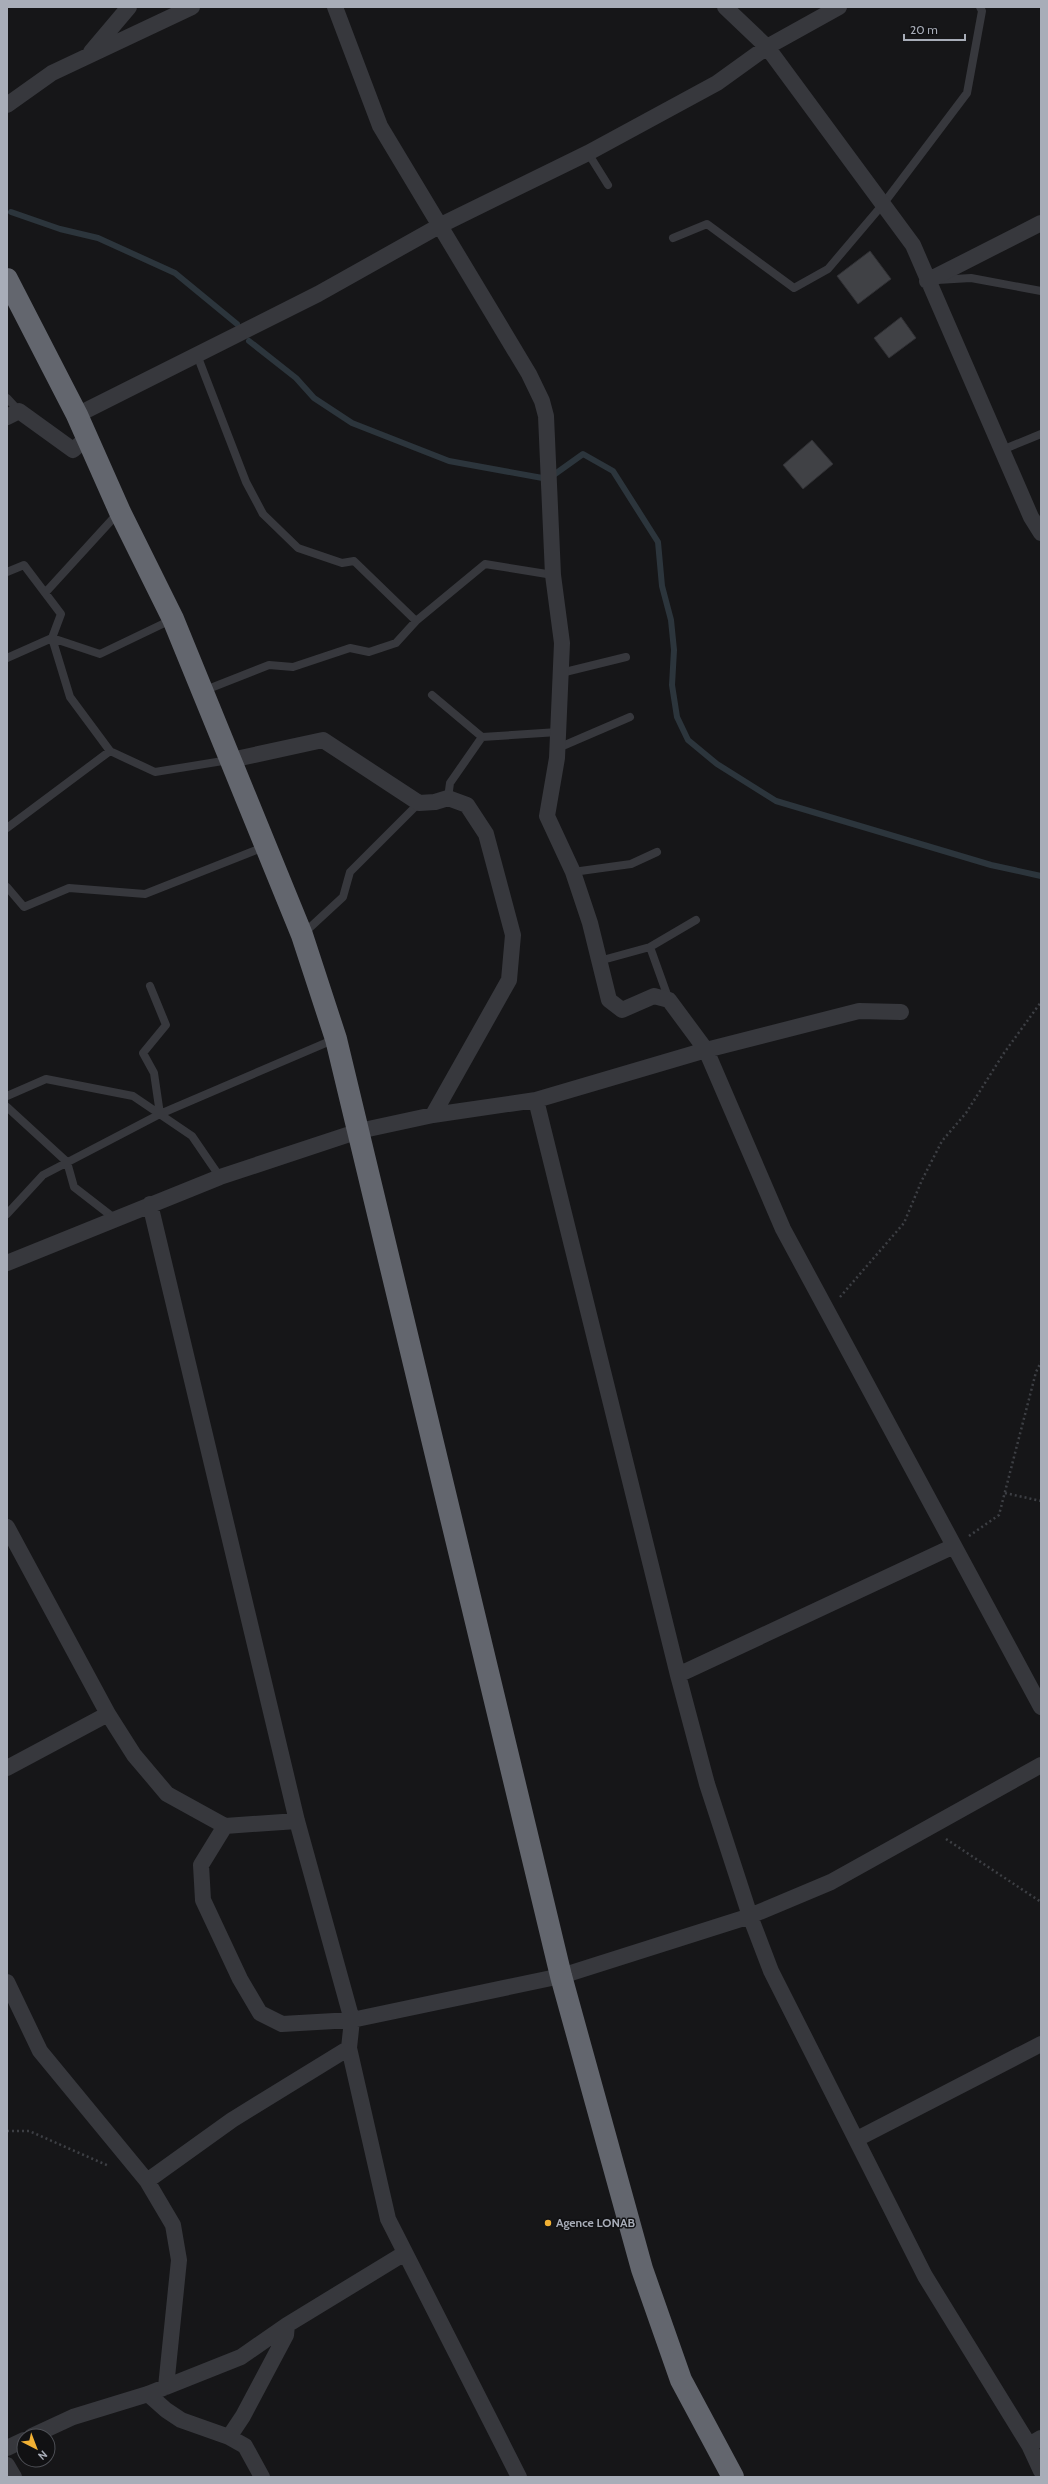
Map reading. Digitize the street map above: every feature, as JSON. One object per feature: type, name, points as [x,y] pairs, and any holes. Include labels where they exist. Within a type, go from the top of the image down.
[{"type":"highway","points":[[7,279],[77,415],[120,512],[173,619],[231,760],[264,847],[302,935],[336,1039],[360,1131],[561,1976],[642,2269],[681,2380],[733,2477]]},
{"type":"street","points":[[88,55],[129,7]]},
{"type":"street","points":[[7,105],[52,73],[192,7]]},
{"type":"street","points":[[335,7],[380,126],[441,225],[529,374],[542,401],[546,416],[553,575],[562,643],[558,748],[547,816],[573,872],[590,923],[609,1000],[622,1010],[654,996],[669,1000],[706,1050],[783,1228],[1041,1707]]},
{"type":"street","points":[[725,7],[767,48],[884,204],[912,245],[1031,518],[1041,533]]},
{"type":"street","points":[[77,415],[318,294],[441,225],[588,153],[717,84],[767,48],[839,7]]},
{"type":"street","points":[[927,281],[1041,223]]},
{"type":"street","points":[[13,414],[73,450],[87,438]]},
{"type":"street","points":[[231,760],[323,740],[419,803],[434,802],[448,798],[467,805],[486,834],[513,935],[509,980],[433,1115]]},
{"type":"street","points":[[7,1262],[114,1218],[220,1177],[360,1131],[433,1115],[536,1100],[706,1050],[858,1011],[901,1012]]},
{"type":"street","points":[[536,1100],[678,1675],[707,1784],[750,1916],[771,1971],[925,2276],[1035,2442],[1041,2471]]},
{"type":"street","points":[[150,1204],[297,1821],[352,2020],[349,2048],[388,2219],[519,2477]]},
{"type":"street","points":[[7,1527],[108,1714],[134,1755],[167,1794],[225,1826],[297,1821]]},
{"type":"street","points":[[678,1675],[954,1546]]},
{"type":"street","points":[[7,1768],[108,1714]]},
{"type":"street","points":[[225,1826],[201,1865],[203,1900],[240,1979],[260,2013],[282,2024],[352,2020],[561,1976],[750,1916],[831,1882],[1041,1765]]},
{"type":"street","points":[[7,1982],[40,2051],[147,2181],[173,2225],[179,2260],[166,2387]]},
{"type":"street","points":[[857,2139],[1041,2044]]},
{"type":"street","points":[[147,2181],[232,2120],[349,2048]]},
{"type":"street","points":[[49,2428],[73,2417],[148,2394],[241,2358],[287,2325],[405,2253]]},
{"type":"street","points":[[229,2437],[243,2416],[286,2335],[287,2325]]},
{"type":"street","points":[[148,2394],[166,2410],[182,2420],[229,2437],[245,2446],[262,2477]]},
{"type":"street","points":[[7,2465],[14,2477]]},
{"type":"lane","points":[[673,238],[707,224],[794,288],[828,269],[884,204],[967,92],[982,12],[980,7]]},
{"type":"lane","points":[[588,153],[608,185]]},
{"type":"lane","points":[[927,281],[971,278],[1041,291]]},
{"type":"lane","points":[[197,355],[246,482],[263,514],[298,548],[342,563],[354,561],[416,621]]},
{"type":"lane","points":[[7,398],[13,414]]},
{"type":"lane","points":[[1002,450],[1041,434]]},
{"type":"lane","points":[[45,593],[120,512]]},
{"type":"lane","points":[[203,691],[269,665],[293,667],[350,648],[369,652],[396,643],[416,621],[485,564],[553,575]]},
{"type":"lane","points":[[7,572],[24,565],[61,614],[52,638],[70,698],[110,751],[155,772],[231,760]]},
{"type":"lane","points":[[7,658],[52,638],[100,654],[173,619]]},
{"type":"lane","points":[[561,673],[626,656]]},
{"type":"lane","points":[[432,695],[482,737],[558,732]]},
{"type":"lane","points":[[558,748],[630,717]]},
{"type":"lane","points":[[448,798],[450,783],[482,737]]},
{"type":"lane","points":[[7,828],[110,751]]},
{"type":"lane","points":[[302,935],[343,897],[350,872],[419,803]]},
{"type":"lane","points":[[7,887],[24,907],[69,888],[145,894],[264,847]]},
{"type":"lane","points":[[573,872],[631,864],[657,852]]},
{"type":"lane","points":[[599,961],[650,947],[696,920]]},
{"type":"lane","points":[[650,947],[669,1000]]},
{"type":"lane","points":[[150,986],[166,1025],[143,1053],[154,1073],[160,1114]]},
{"type":"lane","points":[[7,1214],[43,1175],[67,1162],[160,1114],[336,1039]]},
{"type":"lane","points":[[7,1096],[46,1079],[133,1096],[192,1136],[220,1177]]},
{"type":"lane","points":[[7,1107],[67,1162],[74,1187],[114,1218]]},
{"type":"path","points":[[828,1311],[904,1223],[922,1180],[942,1141],[966,1113],[1004,1053],[1041,1002]]},
{"type":"path","points":[[954,1546],[1000,1515],[1036,1372],[1041,1362]]},
{"type":"path","points":[[1005,1493],[1041,1500]]},
{"type":"path","points":[[929,1827],[1041,1902]]},
{"type":"path","points":[[7,2131],[29,2131],[110,2166]]},
{"type":"building","points":[[870,251],[891,279],[858,304],[837,276]]},
{"type":"building","points":[[901,317],[916,338],[889,358],[874,338]]},
{"type":"building","points":[[812,440],[833,464],[803,489],[783,465]]},
{"type":"waterway","points":[[11,212],[60,229],[98,238],[175,273],[237,324]]},
{"type":"waterway","points":[[249,341],[296,378],[314,398],[352,423],[449,461],[548,479],[583,454],[613,471],[658,542],[662,586],[671,620],[674,650],[672,685],[677,717],[688,740],[717,764],[776,801],[991,865],[1041,876]]},
{"type":"place","name":"Agence LONAB","points":[[548,2223]]}]
